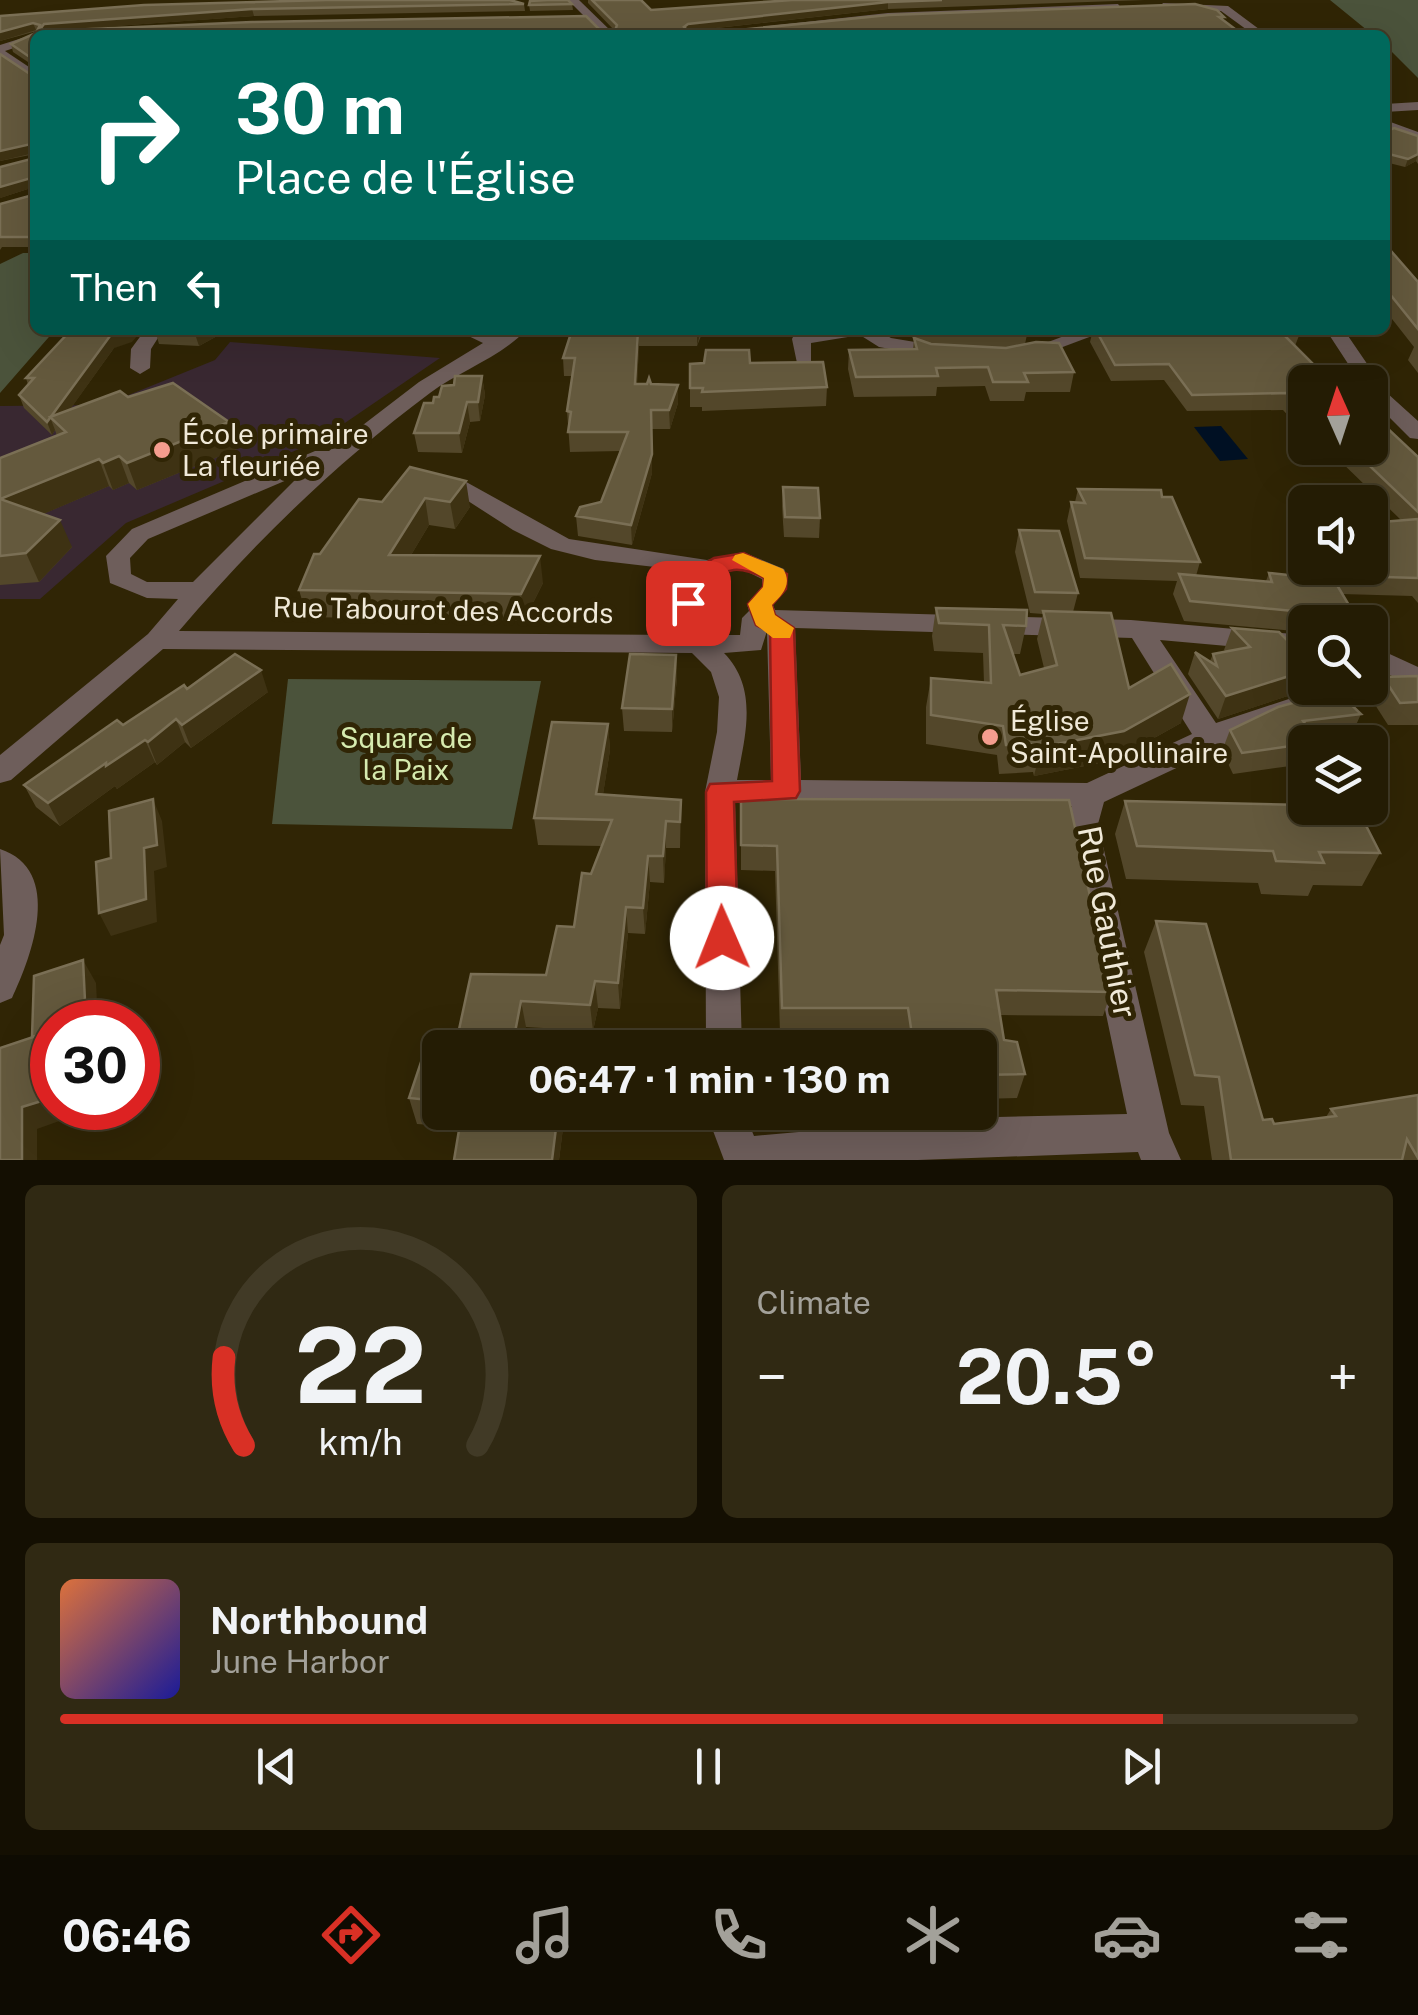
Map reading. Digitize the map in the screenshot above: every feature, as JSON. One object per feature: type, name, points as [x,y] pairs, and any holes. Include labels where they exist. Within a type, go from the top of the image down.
[{"type":"street","points":[[572,0],[604,30]]},
{"type":"street","points":[[1158,6],[1219,3],[1256,30]]},
{"type":"street","points":[[745,30],[888,16],[1128,7]]},
{"type":"street","points":[[567,18],[590,17]]},
{"type":"street","points":[[0,51],[30,39]]},
{"type":"street","points":[[0,51],[30,73]]},
{"type":"street","points":[[1390,108],[1418,106]]},
{"type":"street","points":[[1390,126],[1418,136]]},
{"type":"street","points":[[140,368],[140,349],[150,335]]},
{"type":"street","points":[[479,335],[496,341]]},
{"type":"street","points":[[0,772],[82,707],[157,640],[282,502],[346,446],[426,386],[507,335]]},
{"type":"street","points":[[804,359],[801,339],[828,335]]},
{"type":"street","points":[[871,335],[886,343],[968,356]]},
{"type":"street","points":[[1007,356],[1047,349],[1085,335]]},
{"type":"street","points":[[1338,335],[1380,397],[1418,432]]},
{"type":"street","points":[[200,590],[154,592],[128,584],[119,577],[118,556],[140,534],[346,446]]},
{"type":"street","points":[[459,484],[561,545],[672,558],[708,568]]},
{"type":"street","points":[[724,1030],[720,792],[733,698],[726,668],[696,644],[687,626],[690,592],[695,579],[708,568],[744,560],[775,574],[774,589],[760,604],[765,619],[782,628],[786,791]]},
{"type":"street","name":"Rue Tabourot des Accords","points":[[157,640],[752,644],[755,618],[765,619]]},
{"type":"street","points":[[765,619],[1141,630],[1288,643]]},
{"type":"street","points":[[1141,630],[1187,707],[1210,736]]},
{"type":"street","points":[[1388,663],[1418,678]]},
{"type":"street","name":"Rue Gauthier","points":[[1388,683],[1418,678]]},
{"type":"street","name":"Rue Gauthier","points":[[1155,1146],[1082,824],[1092,795],[1210,736],[1291,705]]},
{"type":"street","points":[[720,792],[1092,795]]},
{"type":"street","points":[[0,862],[19,886],[21,935],[0,987]]},
{"type":"street","points":[[732,1130],[744,1159],[956,1137],[1155,1146]]},
{"type":"shaded area","points":[[230,342],[440,358],[320,440],[126,523],[40,599],[0,599],[0,406],[104,405],[215,360]]},
{"type":"green space","points":[[1330,0],[1418,0],[1418,78],[1390,50],[1390,30],[1367,30]]},
{"type":"green space","points":[[30,253],[30,335],[51,335],[0,393],[0,264]]},
{"type":"green space","name":"Square de la Paix","points":[[288,679],[541,681],[512,829],[272,824]]},
{"type":"water","points":[[1221,426],[1248,459],[1220,461],[1194,427]]},
{"type":"building","points":[[326,0],[510,0],[524,4],[252,9],[44,24],[44,30],[38,30],[40,25],[33,23],[0,32],[0,16],[144,5]]},
{"type":"building","points":[[568,0],[572,4],[529,5],[530,1]]},
{"type":"building","points":[[592,0],[641,0],[651,10],[792,0],[942,0],[888,2],[684,27],[687,30],[615,30],[617,25]]},
{"type":"building","points":[[1195,4],[1217,10],[1224,17],[1219,17],[1236,30],[738,30],[889,15]]},
{"type":"building","points":[[586,16],[600,30],[68,30],[252,22]]},
{"type":"building","points":[[30,36],[30,57],[11,44]]},
{"type":"building","points":[[0,54],[30,74],[30,144],[0,151]]},
{"type":"building","points":[[1390,130],[1418,136],[1418,154],[1408,159],[1390,154]]},
{"type":"building","points":[[30,159],[30,178],[0,187],[0,167]]},
{"type":"building","points":[[30,196],[30,237],[0,237],[0,204]]},
{"type":"building","points":[[1390,250],[1418,282],[1418,329],[1390,294]]},
{"type":"building","points":[[66,335],[113,335],[47,422],[19,395],[34,378],[26,378]]},
{"type":"building","points":[[570,335],[638,335],[635,384],[647,384],[649,378],[651,384],[678,385],[669,410],[651,410],[652,454],[631,525],[576,516],[580,507],[601,502],[628,432],[568,432],[575,358],[563,358]]},
{"type":"building","points":[[1099,335],[1284,335],[1314,365],[1288,365],[1288,393],[1192,395],[1169,364],[1115,365]]},
{"type":"building","points":[[914,338],[931,344],[1006,348],[1036,342],[1059,343],[1074,372],[1024,373],[1028,382],[993,382],[988,367],[936,368],[938,376],[856,377],[849,350],[917,349]]},
{"type":"building","points":[[706,350],[749,350],[750,363],[823,362],[827,387],[702,392],[703,388],[690,388],[690,364],[704,363]]},
{"type":"building","points":[[455,376],[482,376],[478,402],[467,402],[459,433],[414,433],[424,403],[433,403],[442,386],[454,385]]},
{"type":"building","points":[[173,383],[229,422],[127,463],[119,456],[103,463],[99,459],[0,499],[0,458],[66,432],[50,417],[120,391],[128,397]]},
{"type":"building","points":[[1388,429],[1418,457],[1418,512],[1369,465],[1388,465]]},
{"type":"building","points":[[410,467],[466,481],[450,502],[425,498],[389,555],[540,556],[521,594],[299,590],[314,554],[320,554],[359,499],[382,502]]},
{"type":"building","points":[[783,487],[818,488],[820,518],[785,517]]},
{"type":"building","points":[[1078,489],[1161,490],[1162,497],[1172,497],[1200,562],[1085,558],[1071,502],[1085,503]]},
{"type":"building","points":[[0,499],[60,520],[26,553],[0,556]]},
{"type":"building","points":[[1418,519],[1418,578],[1388,577],[1388,522]]},
{"type":"building","points":[[1019,530],[1059,531],[1078,593],[1035,592]]},
{"type":"building","points":[[1269,573],[1288,575],[1288,585],[1337,585],[1349,605],[1288,605],[1288,610],[1190,601],[1179,574],[1272,582]]},
{"type":"building","points":[[936,608],[1027,610],[1026,626],[1003,625],[1020,675],[1057,665],[1043,611],[1111,613],[1129,688],[1171,664],[1190,694],[1124,731],[1041,747],[1006,745],[1003,726],[931,715],[931,678],[991,683],[989,625],[939,623]]},
{"type":"building","points":[[1232,628],[1279,632],[1288,641],[1288,676],[1226,696],[1195,652],[1217,666],[1213,654],[1250,647]]},
{"type":"building","points":[[235,654],[261,670],[182,725],[176,719],[148,742],[145,740],[106,763],[48,803],[24,785],[117,720],[123,725],[184,685],[187,689]]},
{"type":"building","points":[[630,654],[676,655],[672,709],[622,708]]},
{"type":"building","points":[[1418,676],[1418,702],[1400,703],[1388,685],[1388,677]]},
{"type":"building","points":[[1352,705],[1361,714],[1288,725],[1288,746],[1242,753],[1230,730],[1278,707]]},
{"type":"building","points":[[552,722],[608,724],[596,794],[681,800],[680,822],[666,821],[663,856],[648,856],[643,908],[626,907],[618,983],[595,981],[590,1005],[521,1001],[515,1030],[459,1030],[471,974],[546,975],[557,926],[574,927],[582,873],[591,874],[612,820],[534,818]]},
{"type":"building","points":[[153,799],[157,845],[144,848],[146,899],[99,913],[96,862],[111,858],[109,811]]},
{"type":"building","points":[[741,799],[1069,800],[1111,992],[996,990],[1004,1040],[1017,1042],[1025,1074],[997,1075],[997,1030],[911,1030],[908,1008],[782,1008],[777,846],[741,845]]},
{"type":"building","points":[[1125,801],[1288,805],[1288,825],[1366,825],[1380,853],[1319,852],[1324,863],[1276,861],[1273,851],[1137,846]]},
{"type":"building","points":[[1156,921],[1206,924],[1263,1120],[1272,1119],[1274,1124],[1336,1116],[1331,1109],[1418,1095],[1418,1158],[1407,1139],[1402,1160],[1231,1160],[1219,1077],[1195,1075]]},
{"type":"building","points":[[83,960],[85,1000],[33,1000],[34,976]]},
{"type":"building","points":[[30,1038],[30,1105],[22,1107],[22,1160],[0,1160],[0,1048]]},
{"type":"building","points":[[421,1062],[422,1062],[422,1099],[409,1098]]},
{"type":"building","points":[[459,1130],[556,1130],[552,1160],[454,1160]]},
{"type":"slow traffic","points":[[743,560],[775,574],[774,589],[760,604],[765,619],[782,628],[782,633]]},
{"type":"place","name":"École primaire La fleuriée","points":[[162,450]]},
{"type":"place","name":"Église Saint-Apollinaire","points":[[990,737]]},
{"type":"route","points":[[688,603],[695,579],[722,563],[744,560],[775,574],[774,589],[760,604],[765,619],[782,628],[786,791],[720,792],[722,938]]}]
